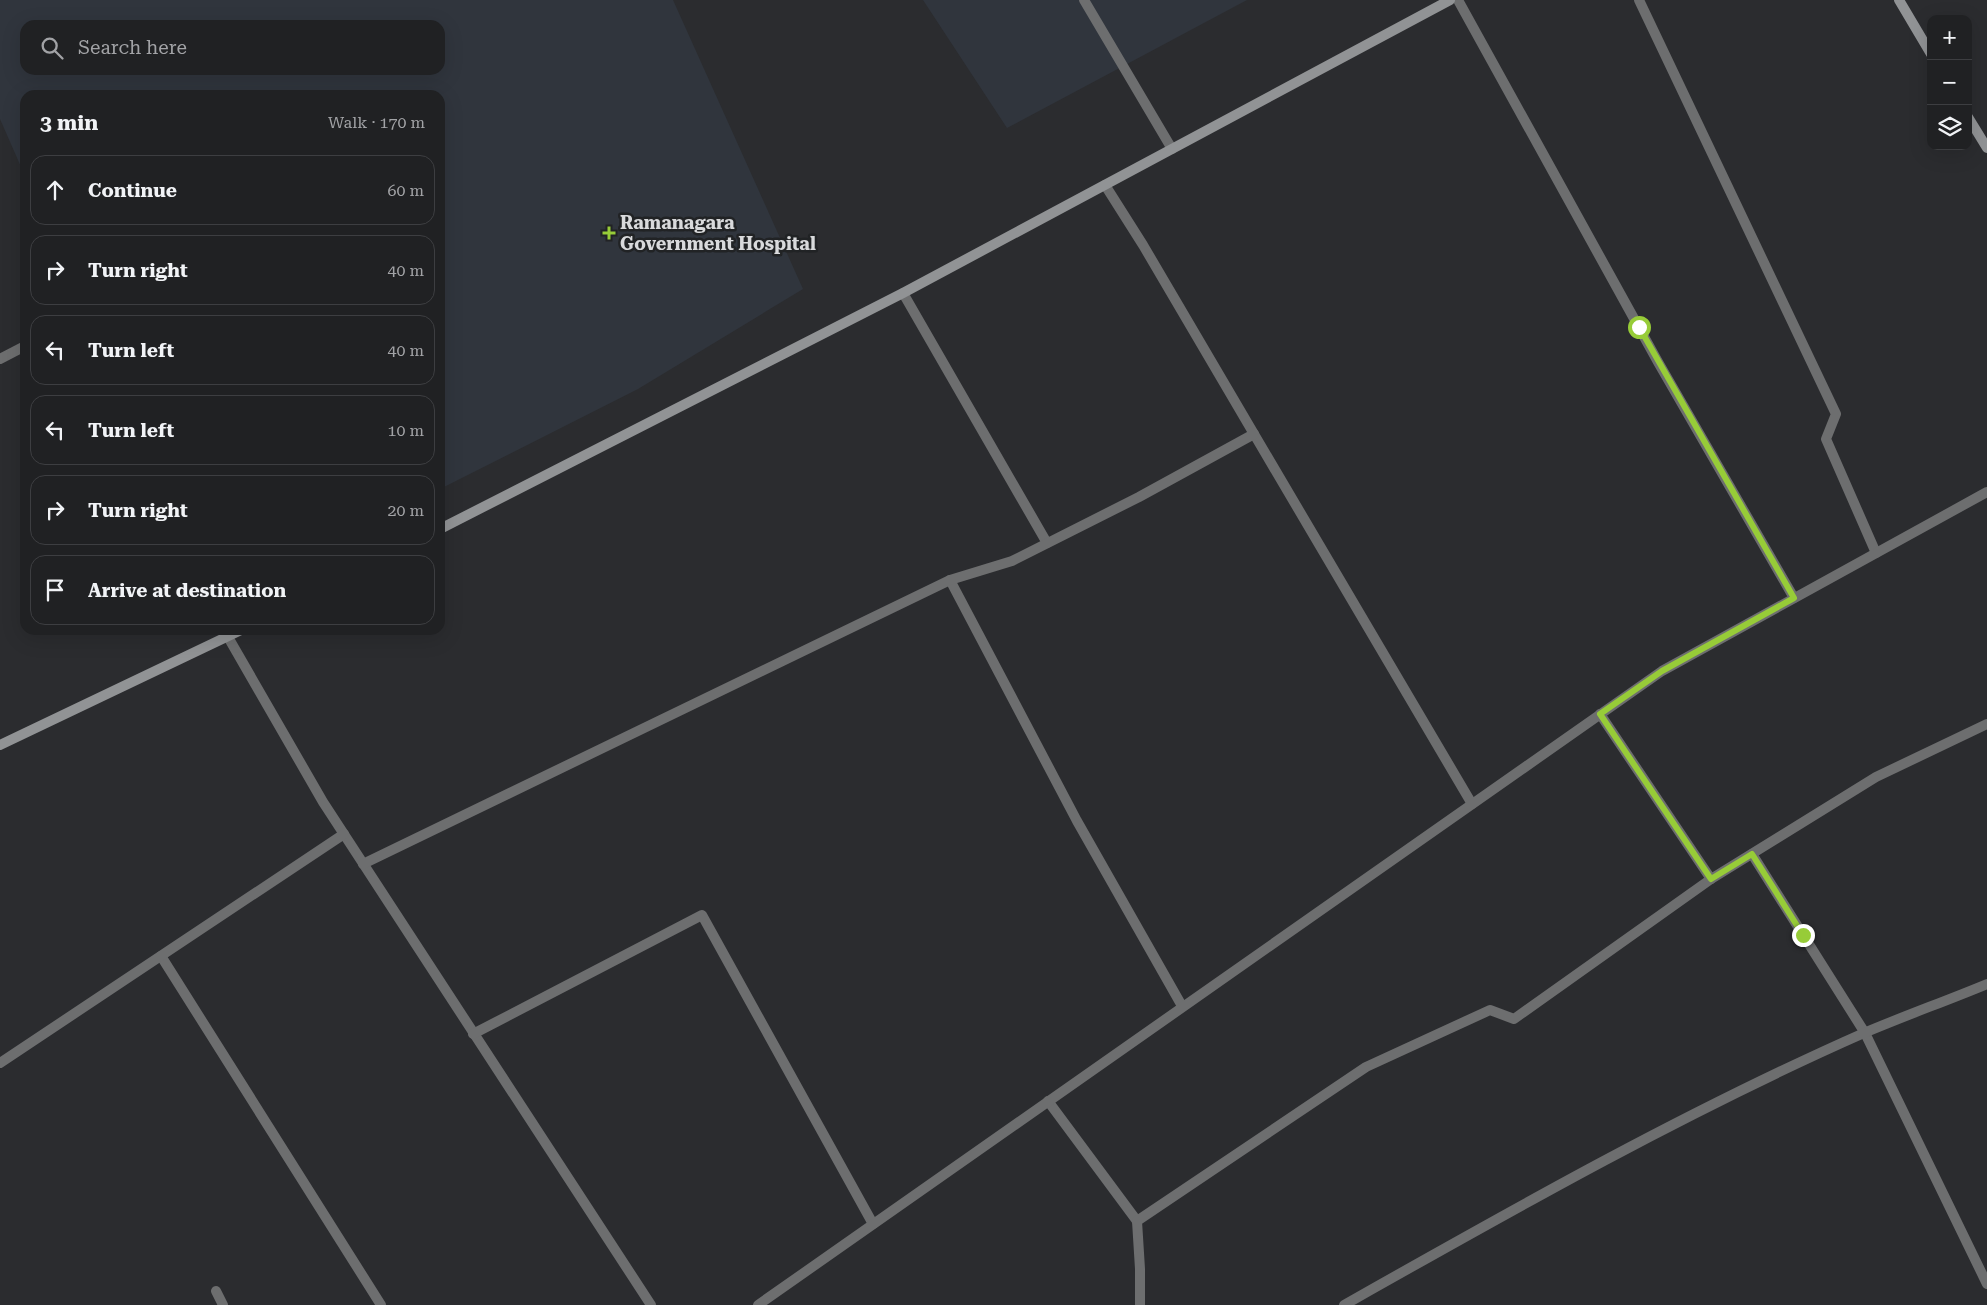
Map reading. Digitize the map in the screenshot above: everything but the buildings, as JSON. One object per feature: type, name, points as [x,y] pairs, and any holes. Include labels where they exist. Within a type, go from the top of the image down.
[{"type":"main road","points":[[445,526],[903,293],[1450,0]]},
{"type":"main road","points":[[1899,0],[1927,47]]},
{"type":"main road","points":[[1972,124],[1987,148]]},
{"type":"main road","points":[[0,744],[232,635]]},
{"type":"street","points":[[1084,0],[1172,149]]},
{"type":"street","points":[[1458,0],[1654,353],[1794,598]]},
{"type":"street","points":[[1639,0],[1836,414],[1826,439],[1876,553]]},
{"type":"street","points":[[1105,185],[1143,245],[1472,804]]},
{"type":"street","points":[[903,293],[1047,543]]},
{"type":"street","points":[[0,359],[20,349]]},
{"type":"street","points":[[363,864],[950,580],[1012,561],[1139,498],[1254,434]]},
{"type":"street","points":[[758,1305],[1662,671],[1987,492]]},
{"type":"street","points":[[950,580],[1078,821],[1182,1006]]},
{"type":"street","points":[[228,637],[323,802],[651,1305]]},
{"type":"street","points":[[1600,714],[1711,879]]},
{"type":"street","points":[[1137,1221],[1366,1067],[1490,1010],[1514,1020],[1711,879],[1876,777],[1987,724]]},
{"type":"street","points":[[0,1063],[344,834]]},
{"type":"street","points":[[1752,854],[1865,1033],[1987,1284]]},
{"type":"street","points":[[473,1034],[702,915],[873,1224]]},
{"type":"street","points":[[161,956],[381,1305]]},
{"type":"street","points":[[1344,1305],[1564,1181],[1772,1076],[1865,1033],[1987,984]]},
{"type":"street","points":[[1048,1101],[1137,1221],[1140,1305]]},
{"type":"street","points":[[216,1291],[223,1305]]},
{"type":"shaded area","name":"Ramanagara Government Hospital","points":[[0,0],[673,0],[803,289],[638,389],[445,486],[445,90],[20,90],[20,165],[0,119]]},
{"type":"shaded area","points":[[923,0],[1247,0],[1007,128]]},
{"type":"place","name":"Ramanagara Government Hospital","points":[[609,233]]},
{"type":"route","points":[[1639,327],[1794,598],[1662,671],[1600,714],[1711,879],[1752,854],[1803,935]]}]
